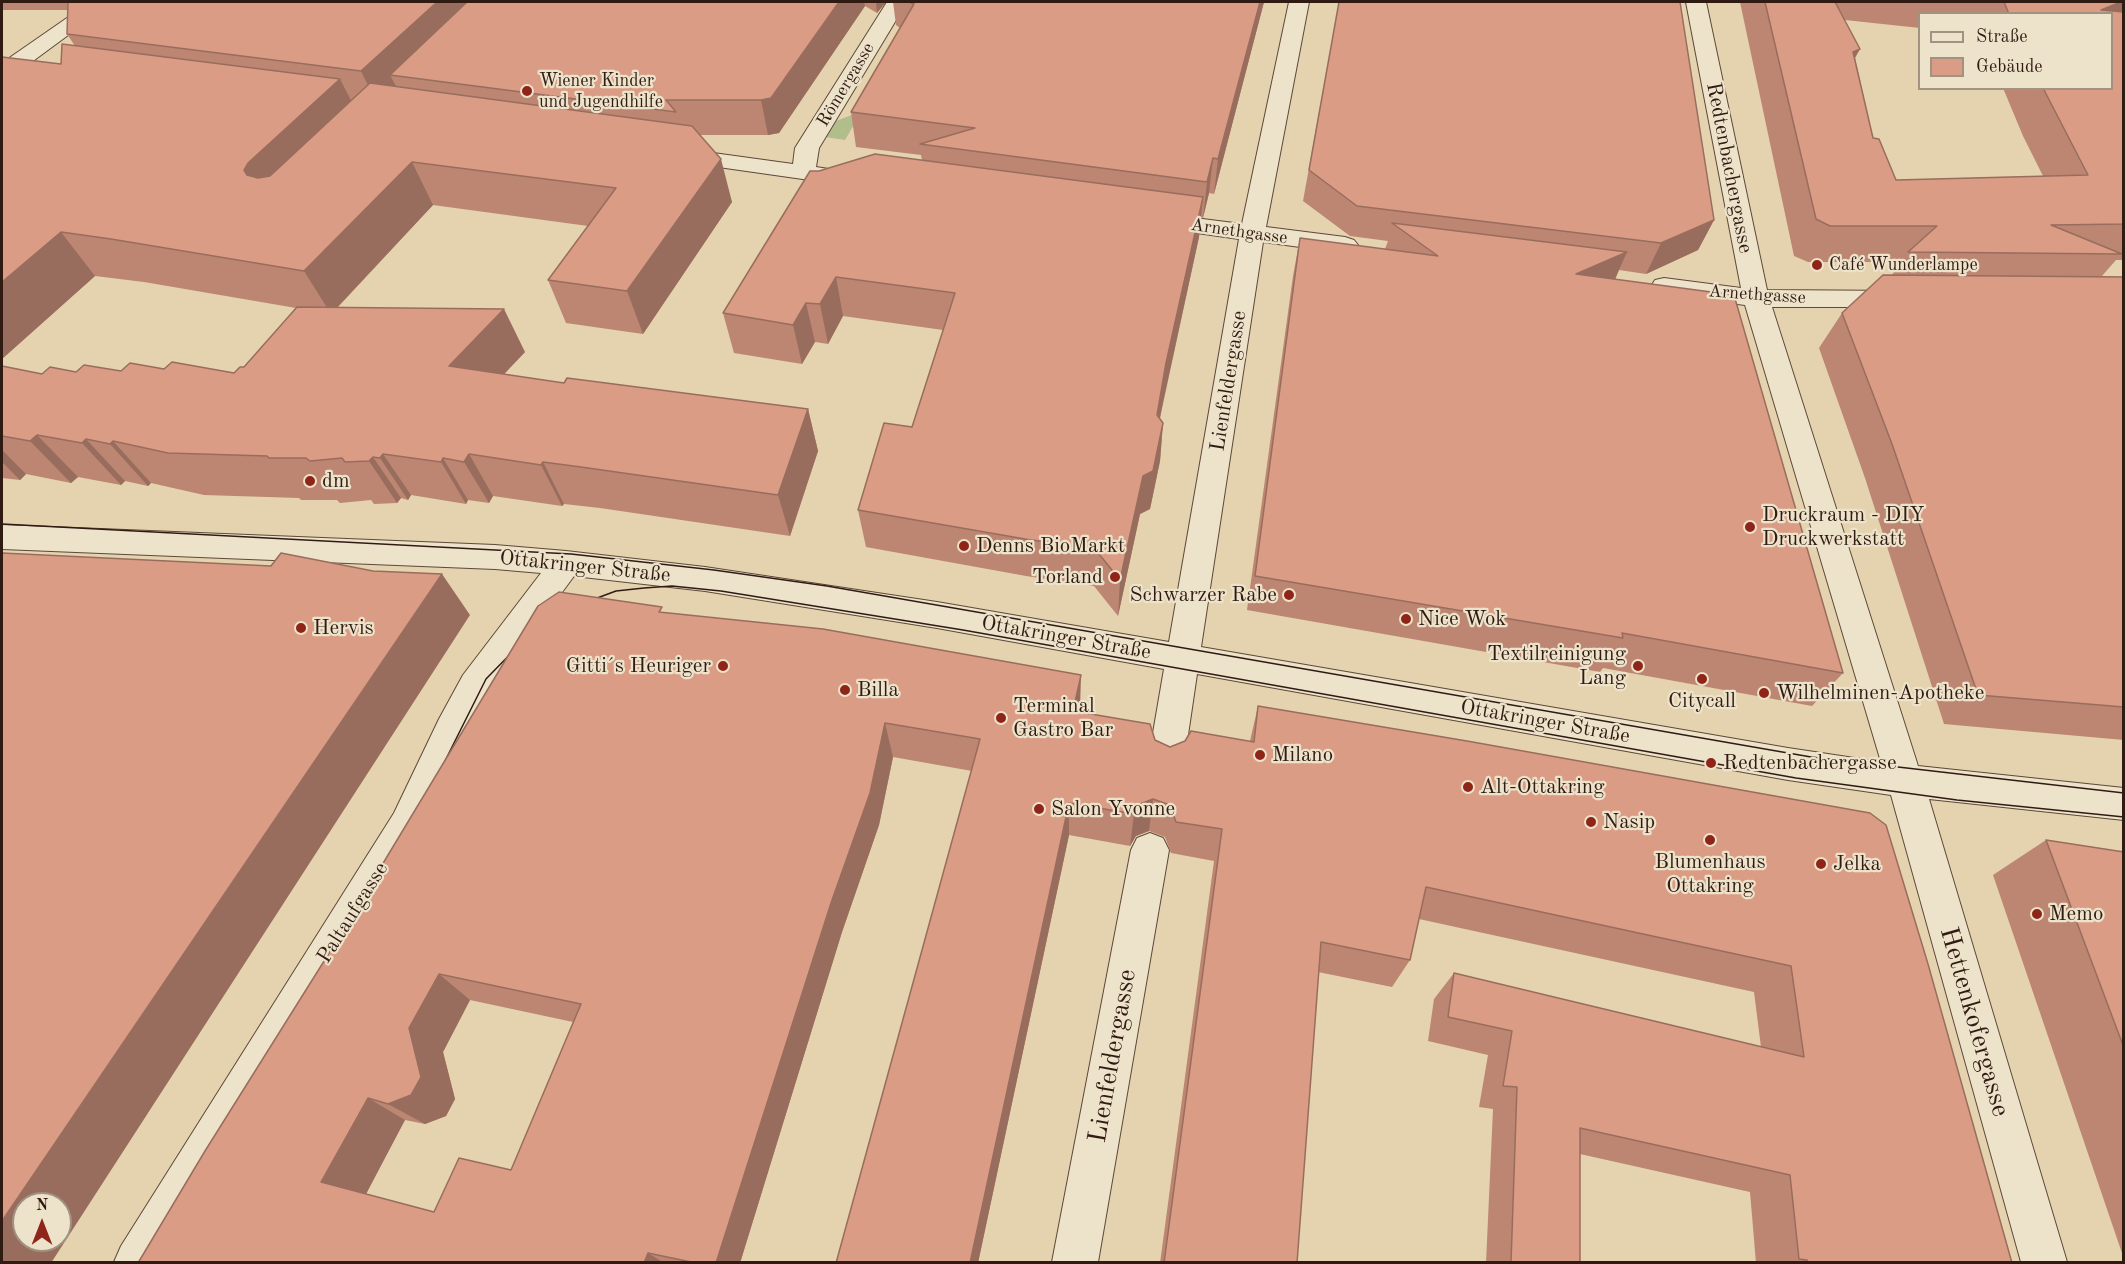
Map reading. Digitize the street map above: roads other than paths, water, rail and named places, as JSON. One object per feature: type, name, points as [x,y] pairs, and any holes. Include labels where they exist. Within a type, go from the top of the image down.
[{"type":"street","points":[[4,68],[103,2]]},
{"type":"street","name":"Römergasse","points":[[803,172],[807,148],[897,2]]},
{"type":"street","name":"Lienfeldergasse","points":[[1166,762],[1252,234],[1299,2]]},
{"type":"street","name":"Redtenbachergasse","points":[[1696,2],[1756,298],[1905,780]]},
{"type":"street","points":[[4,68],[44,71]]},
{"type":"street","points":[[651,151],[874,182]]},
{"type":"street","name":"Arnethgasse","points":[[1134,217],[1370,249]]},
{"type":"street","name":"Arnethgasse","points":[[1639,283],[1756,298],[1922,299]]},
{"type":"street","name":"Ottakringer Straße","points":[[2,537],[495,557],[705,579],[937,615],[1788,764],[1905,780],[2124,804]]},
{"type":"street","name":"Paltaufgasse","points":[[137,1263],[407,825],[451,730],[476,685],[566,563]]},
{"type":"street","name":"Hettenkofergasse","points":[[1905,780],[2044,1263]]},
{"type":"street","name":"Lienfeldergasse","points":[[1075,1263],[1150,850]]},
{"type":"tram line","points":[[2,524],[571,554],[714,570],[827,586],[1811,757],[2124,793]]},
{"type":"tram line","points":[[581,604],[616,591],[644,588],[672,586],[721,591],[963,630],[1796,778],[1957,800],[2124,817]]},
{"type":"tram line","points":[[436,779],[486,679],[525,639]]},
{"type":"place","name":"Wiener Kinder und Jugendhilfe","points":[[527,91]]},
{"type":"place","name":"Café Wunderlampe","points":[[1817,265]]},
{"type":"place","name":"dm","points":[[310,481]]},
{"type":"place","name":"Druckraum - DIY Druckwerkstatt","points":[[1750,527]]},
{"type":"place","name":"Denns BioMarkt","points":[[964,546]]},
{"type":"place","name":"Torland","points":[[1115,577]]},
{"type":"place","name":"Schwarzer Rabe","points":[[1289,595]]},
{"type":"place","name":"Nice Wok","points":[[1406,619]]},
{"type":"place","name":"Hervis","points":[[301,628]]},
{"type":"place","name":"Gitti´s Heuriger","points":[[723,666]]},
{"type":"place","name":"Textilreinigung Lang","points":[[1638,666]]},
{"type":"place","name":"Citycall","points":[[1702,679]]},
{"type":"place","name":"Billa","points":[[845,690]]},
{"type":"place","name":"Wilhelminen-Apotheke","points":[[1764,693]]},
{"type":"place","name":"Terminal Gastro Bar","points":[[1001,718]]},
{"type":"place","name":"Milano","points":[[1260,755]]},
{"type":"place","name":"Redtenbachergasse","points":[[1711,763]]},
{"type":"place","name":"Alt-Ottakring","points":[[1468,787]]},
{"type":"place","name":"Salon Yvonne","points":[[1039,809]]},
{"type":"place","name":"Nasip","points":[[1591,822]]},
{"type":"place","name":"Blumenhaus Ottakring","points":[[1710,840]]},
{"type":"place","name":"Jelka","points":[[1821,864]]},
{"type":"place","name":"Memo","points":[[2037,914]]}]
